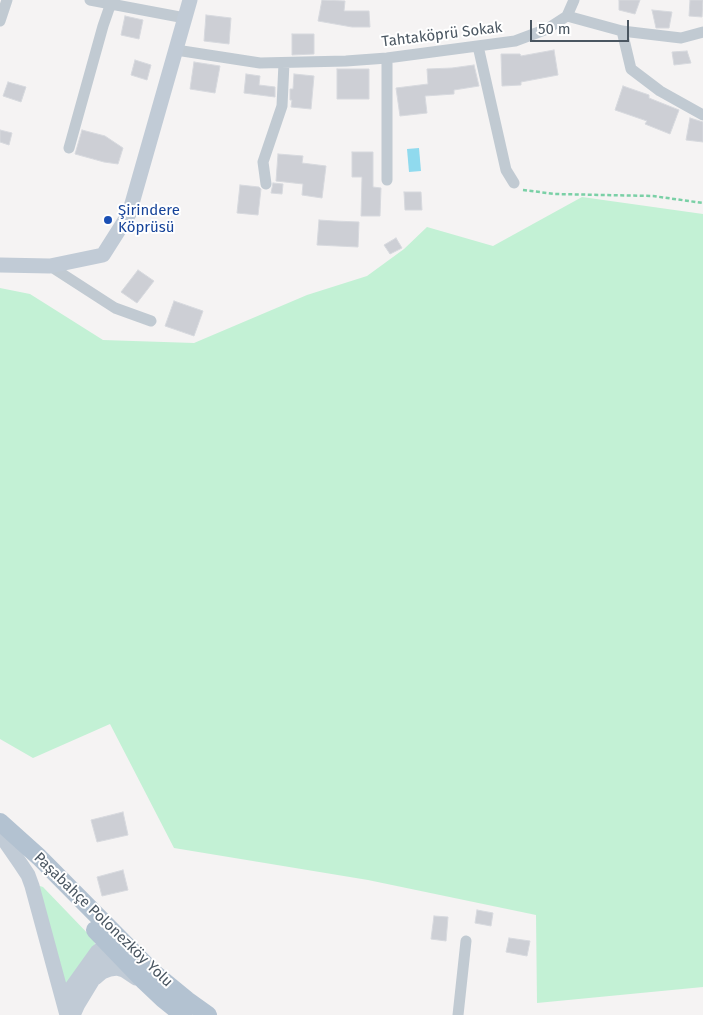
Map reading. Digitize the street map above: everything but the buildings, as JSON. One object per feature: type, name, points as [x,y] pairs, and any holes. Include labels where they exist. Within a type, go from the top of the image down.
[{"type":"main road","points":[[0,265],[50,266],[103,255],[129,214],[190,0]]},
{"type":"main road","name":"Paşabahçe Polonezköy Yolu","points":[[0,822],[39,857],[111,930],[168,984],[208,1015]]},
{"type":"main road","points":[[0,832],[24,869],[32,886],[68,1015]]},
{"type":"main road","name":"Paşabahçe Polonezköy Yolu","points":[[0,832],[112,948],[163,999],[183,1015]]},
{"type":"main road","points":[[73,1015],[90,982],[112,948],[115,938],[111,930]]},
{"type":"main road","points":[[68,1015],[68,1001],[72,987],[101,949],[112,948],[129,951],[139,956]]},
{"type":"main road","points":[[90,982],[102,972],[117,968],[130,973],[163,999]]},
{"type":"street","points":[[0,21],[7,0]]},
{"type":"street","points":[[90,0],[111,2],[185,18]]},
{"type":"street","points":[[574,0],[567,16],[622,31],[682,38],[703,32]]},
{"type":"street","points":[[69,148],[111,2]]},
{"type":"street","name":"Tahtaköprü Sokak","points":[[176,50],[260,63],[386,58],[515,41],[546,29],[567,16]]},
{"type":"street","points":[[622,31],[631,69],[660,91],[703,115]]},
{"type":"street","points":[[478,46],[506,170],[514,183]]},
{"type":"street","points":[[386,58],[387,180]]},
{"type":"street","points":[[266,184],[262,162],[282,106],[284,63]]},
{"type":"street","points":[[50,266],[115,308],[150,321]]},
{"type":"street","points":[[458,1015],[466,941]]},
{"type":"path","points":[[514,183],[523,190],[555,194],[653,196],[703,203]]},
{"type":"green space","points":[[582,197],[703,214],[703,987],[537,1003],[536,915],[368,880],[174,848],[110,724],[33,758],[0,739],[0,288],[30,294],[103,340],[194,343],[307,295],[367,276],[404,249],[427,227],[493,246]]},
{"type":"green space","points":[[40,886],[94,940],[95,944],[65,994],[38,887]]},
{"type":"water","points":[[419,148],[421,171],[409,172],[407,149]]},
{"type":"place","name":"Şirindere Köprüsü","points":[[108,220]]}]
